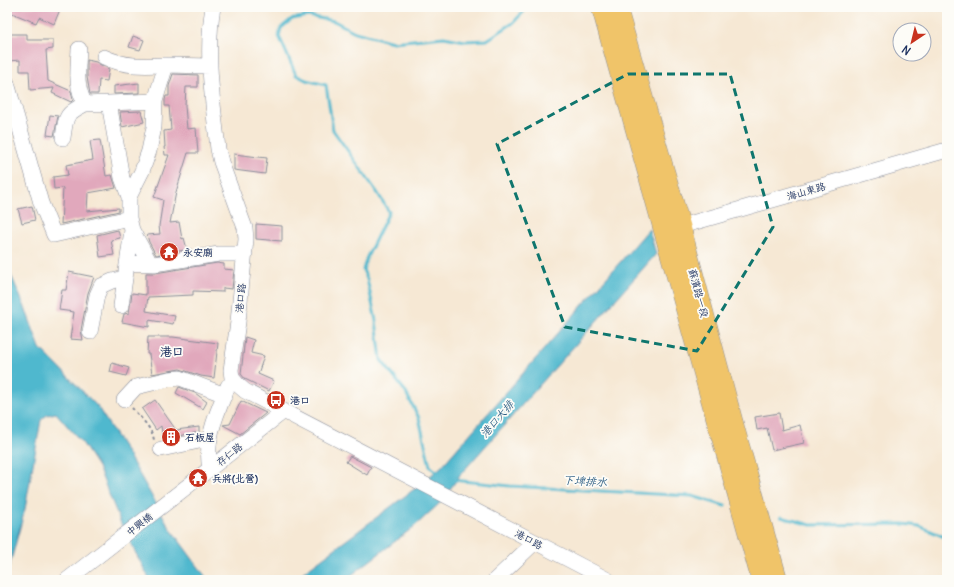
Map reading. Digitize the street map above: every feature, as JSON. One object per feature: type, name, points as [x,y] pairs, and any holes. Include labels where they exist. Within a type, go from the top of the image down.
[{"type":"main road","name":"蘇濱路一段","points":[[601,7],[672,228]]},
{"type":"main road","name":"蘇濱路一段","points":[[617,7],[672,228],[729,439],[760,580]]},
{"type":"main road","name":"蘇濱路一段","points":[[729,439],[778,580]]},
{"type":"street","name":"港口路","points":[[213,7],[210,66],[218,149],[221,162],[245,228],[245,254],[231,370],[232,378]]},
{"type":"street","points":[[79,49],[78,86],[85,104]]},
{"type":"street","points":[[104,57],[113,62],[135,66],[210,66]]},
{"type":"street","points":[[129,197],[150,151],[154,127],[155,101],[166,65]]},
{"type":"street","points":[[7,82],[42,203],[54,235],[130,224]]},
{"type":"street","points":[[63,138],[66,120],[71,111],[85,104],[155,101]]},
{"type":"street","points":[[109,103],[122,178],[129,197],[130,224],[127,263],[120,306]]},
{"type":"street","name":"海山東路","points":[[672,228],[947,150]]},
{"type":"street","points":[[130,224],[150,262]]},
{"type":"street","points":[[127,263],[150,262],[154,264],[219,254],[245,254]]},
{"type":"street","points":[[90,332],[97,295],[101,286],[112,281],[125,278]]},
{"type":"street","points":[[124,400],[136,387],[169,379],[180,378],[225,395]]},
{"type":"street","points":[[209,465],[209,440],[232,378],[245,391],[284,411]]},
{"type":"street","name":"港口路","points":[[284,411],[608,580]]},
{"type":"street","name":"存仁路","points":[[156,511],[209,465],[284,411]]},
{"type":"street","points":[[161,449],[209,440]]},
{"type":"street","name":"中興橋","points":[[67,580],[156,511]]},
{"type":"street","points":[[495,580],[535,542]]},
{"type":"path","points":[[124,400],[149,428],[154,435],[154,443],[161,449]]},
{"type":"highlighted area","points":[[628,74],[730,74],[773,227],[697,351],[565,327],[497,144]]},
{"type":"water","name":"港口大排","points":[[649,229],[656,254],[460,475],[441,502],[415,526],[345,580],[293,580],[417,487],[441,467]]},
{"type":"water","points":[[7,266],[24,305],[40,348],[97,406],[129,456],[170,528],[208,580],[150,580],[124,531],[98,467],[83,444],[56,413],[47,415],[41,420],[25,509],[9,568],[7,567]]},
{"type":"building","points":[[7,7],[61,7],[54,24],[39,17],[36,23],[7,11]]},
{"type":"building","points":[[27,34],[27,40],[53,40],[53,49],[46,50],[48,81],[71,91],[73,100],[71,102],[52,93],[54,88],[30,90],[29,71],[20,71],[20,60],[9,61],[7,35]]},
{"type":"building","points":[[133,36],[144,40],[140,50],[129,47]]},
{"type":"building","points":[[87,60],[96,62],[109,69],[107,81],[99,80],[98,94],[90,94],[87,77]]},
{"type":"building","points":[[173,74],[198,75],[198,87],[186,87],[185,106],[187,129],[196,128],[198,153],[188,153],[176,192],[170,223],[179,222],[182,239],[184,238],[187,249],[191,249],[156,255],[147,235],[160,234],[159,226],[163,200],[154,197],[169,155],[165,155],[164,147],[164,131],[171,130],[169,106],[165,106],[165,100],[166,96],[169,96],[169,86]]},
{"type":"building","points":[[139,83],[139,93],[114,94],[114,86]]},
{"type":"building","points":[[141,111],[144,122],[122,127],[120,112]]},
{"type":"building","points":[[50,115],[58,116],[54,136],[47,135]]},
{"type":"building","points":[[100,140],[106,176],[112,175],[116,188],[88,193],[87,211],[119,208],[119,211],[61,224],[63,188],[54,189],[53,177],[68,175],[66,165],[93,160],[90,141]]},
{"type":"building","points":[[234,154],[267,158],[265,174],[234,170]]},
{"type":"building","points":[[32,206],[35,220],[22,223],[18,209]]},
{"type":"building","points":[[256,224],[282,226],[282,241],[256,239]]},
{"type":"building","points":[[118,230],[120,238],[111,240],[114,255],[100,257],[97,235]]},
{"type":"building","points":[[217,263],[224,264],[224,269],[234,270],[232,289],[223,288],[223,292],[193,291],[193,295],[148,297],[146,311],[175,316],[173,324],[149,320],[149,327],[122,322],[124,314],[129,313],[132,293],[146,295],[146,273],[155,273]]},
{"type":"building","points":[[69,272],[94,277],[88,293],[81,330],[83,340],[70,339],[74,312],[59,310],[62,290],[66,290]]},
{"type":"building","points":[[148,337],[173,337],[218,343],[214,378],[201,376],[180,369],[152,374],[149,354],[147,354]]},
{"type":"building","points":[[245,337],[254,340],[251,353],[264,356],[258,374],[274,381],[269,391],[245,379],[241,374]]},
{"type":"building","points":[[112,363],[129,368],[126,376],[110,372]]},
{"type":"building","points":[[179,387],[195,393],[207,402],[203,409],[176,393]]},
{"type":"building","points":[[155,400],[176,430],[199,427],[199,432],[163,439],[161,426],[156,430],[142,409]]},
{"type":"building","points":[[241,401],[266,413],[240,434],[223,425],[230,424]]},
{"type":"building","points":[[779,413],[782,430],[800,425],[804,443],[772,450],[767,428],[757,430],[755,417]]},
{"type":"building","points":[[350,456],[371,467],[367,475],[346,462]]},
{"type":"waterway","points":[[308,16],[310,7]]},
{"type":"waterway","points":[[438,474],[430,466],[419,418],[405,391],[381,360],[376,321],[367,279],[363,270],[367,257],[389,212],[377,192],[333,130],[326,85],[306,80],[296,75],[279,36],[281,28],[292,19],[308,16],[334,21],[355,32],[393,42],[444,37],[465,41],[487,40],[513,23],[528,7]]},
{"type":"waterway","name":"下埤排水","points":[[453,480],[510,486],[692,496],[725,506]]},
{"type":"waterway","name":"下埤排水","points":[[781,517],[811,525],[903,524],[919,526],[947,538]]},
{"type":"place","name":"永安廟","points":[[169,252]]},
{"type":"place","name":"港口","points":[[276,400]]},
{"type":"place","name":"石板屋","points":[[171,437]]},
{"type":"place","name":"兵將(北營)","points":[[198,478]]},
{"type":"district","name":"港口","points":[[172,352]]}]
